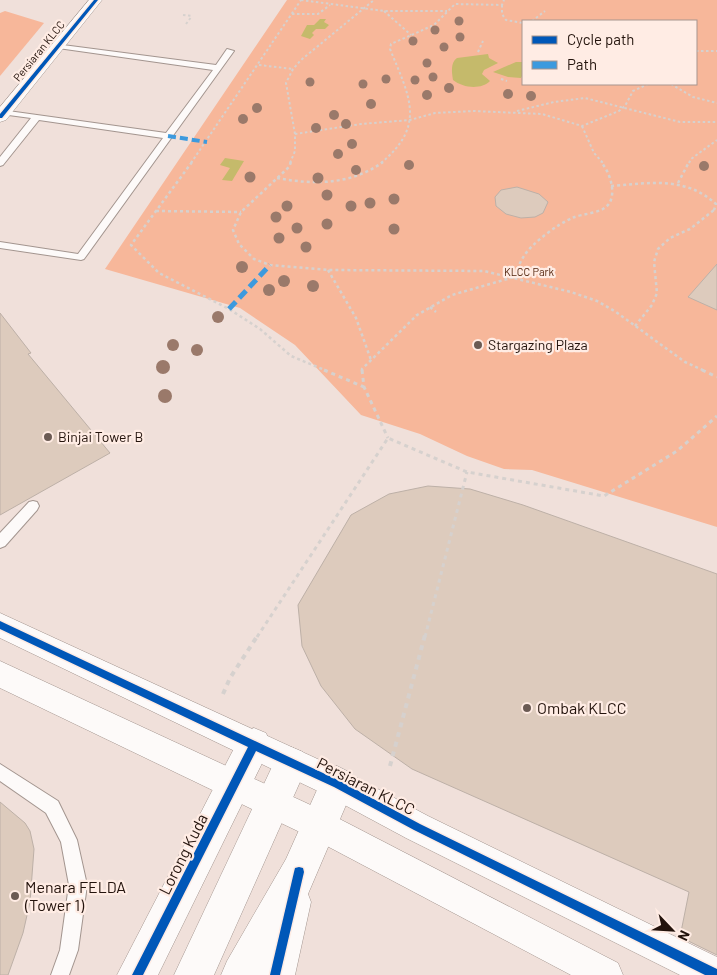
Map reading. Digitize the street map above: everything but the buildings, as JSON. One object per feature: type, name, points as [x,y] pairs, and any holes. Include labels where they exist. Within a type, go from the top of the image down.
[{"type":"street","name":"Persiaran KLCC","points":[[6,88],[80,0]]},
{"type":"street","name":"Persiaran KLCC","points":[[1,114],[96,0]]},
{"type":"street","name":"Persiaran KLCC","points":[[0,625],[337,784],[417,828],[717,975]]},
{"type":"street","points":[[0,674],[319,825],[606,975]]},
{"type":"street","name":"Lorong Kuda","points":[[137,975],[254,745]]},
{"type":"street","points":[[194,975],[292,764]]},
{"type":"street","points":[[241,975],[299,872],[337,784]]},
{"type":"street","points":[[275,975],[299,872]]},
{"type":"lane","points":[[58,46],[218,68]]},
{"type":"lane","points":[[0,245],[81,257],[230,51]]},
{"type":"lane","points":[[1,114],[168,136]]},
{"type":"lane","points":[[0,163],[37,118]]},
{"type":"lane","points":[[0,542],[33,506]]},
{"type":"lane","points":[[0,772],[52,807],[69,840],[78,885],[69,950],[60,975]]},
{"type":"path","points":[[364,387],[291,356],[260,329],[229,309],[159,273],[131,245],[208,142],[301,0],[384,11],[448,11]]},
{"type":"path","points":[[374,0],[301,60],[293,69],[286,83],[295,134],[295,151],[289,167],[241,212],[233,230],[238,244],[254,259],[270,265],[328,270],[484,271],[571,292],[596,301],[616,312],[685,362],[717,377]]},
{"type":"path","points":[[504,0],[500,12],[504,19],[522,23]]},
{"type":"path","points":[[292,14],[314,16],[326,10],[331,4]]},
{"type":"path","points":[[277,178],[300,183],[320,184],[338,182],[364,175],[382,164],[405,138],[410,120],[407,98],[390,49],[394,42],[434,25],[455,4],[502,4]]},
{"type":"path","points":[[384,11],[411,35]]},
{"type":"path","points":[[533,20],[545,11]]},
{"type":"path","points":[[186,12],[183,15],[192,16],[186,24]]},
{"type":"path","points":[[280,23],[285,23]]},
{"type":"path","points":[[478,52],[482,41]]},
{"type":"path","points":[[697,51],[717,51]]},
{"type":"path","points":[[259,65],[293,69]]},
{"type":"path","points":[[501,79],[507,81]]},
{"type":"path","points":[[295,134],[361,124],[410,120],[435,113],[473,111],[542,114],[582,126],[609,116],[625,106],[633,91],[646,85]]},
{"type":"path","points":[[673,85],[693,97],[717,103]]},
{"type":"path","points":[[512,112],[554,102],[585,98],[625,106],[643,113],[680,122],[717,122]]},
{"type":"path","points":[[582,126],[594,153],[608,170],[611,186],[610,202],[601,210],[572,218],[542,238],[524,255],[514,277],[452,295],[417,315],[362,369],[364,387],[388,438],[467,472],[604,496],[677,450],[717,416]]},
{"type":"path","points":[[678,183],[691,159],[717,140]]},
{"type":"path","points":[[611,186],[678,183],[707,194],[716,204],[715,210],[690,229],[670,238],[658,249],[654,262],[657,293],[652,305],[635,326]]},
{"type":"path","points":[[156,211],[241,212]]},
{"type":"path","points":[[328,270],[356,318],[371,360]]},
{"type":"path","points":[[430,307],[436,312]]},
{"type":"path","points":[[223,694],[230,678],[388,438]]},
{"type":"path","points":[[390,766],[395,753],[467,472]]},
{"type":"green space","name":"KLCC Park","points":[[287,0],[717,0],[717,527],[532,470],[504,469],[467,456],[420,434],[361,415],[295,345],[240,308],[105,269]]},
{"type":"green space","points":[[5,11],[44,23],[0,76],[0,13]]},
{"type":"shaded area","points":[[320,19],[326,19],[324,22],[329,25],[325,29],[316,29],[310,39],[301,36],[307,25],[314,25]]},
{"type":"shaded area","points":[[488,54],[489,58],[498,63],[484,70],[482,74],[490,81],[486,84],[472,87],[462,85],[453,80],[452,65],[457,58]]},
{"type":"shaded area","points":[[516,62],[522,62],[521,78],[508,77],[493,72]]},
{"type":"shaded area","points":[[225,158],[244,161],[232,181],[222,180],[230,168],[220,165]]},
{"type":"marked path","points":[[168,136],[207,142]]},
{"type":"marked path","points":[[229,309],[270,265]]},
{"type":"cycle path","points":[[0,117],[96,0]]},
{"type":"cycle path","points":[[0,625],[337,784],[417,827],[717,975]]},
{"type":"cycle path","points":[[137,975],[254,745]]},
{"type":"cycle path","points":[[275,975],[299,872]]},
{"type":"place","name":"Stargazing Plaza","points":[[478,345]]},
{"type":"place","name":"Binjai Tower B","points":[[48,437]]},
{"type":"place","name":"Ombak KLCC","points":[[527,708]]},
{"type":"place","name":"Menara FELDA (Tower 1)","points":[[15,896]]}]
